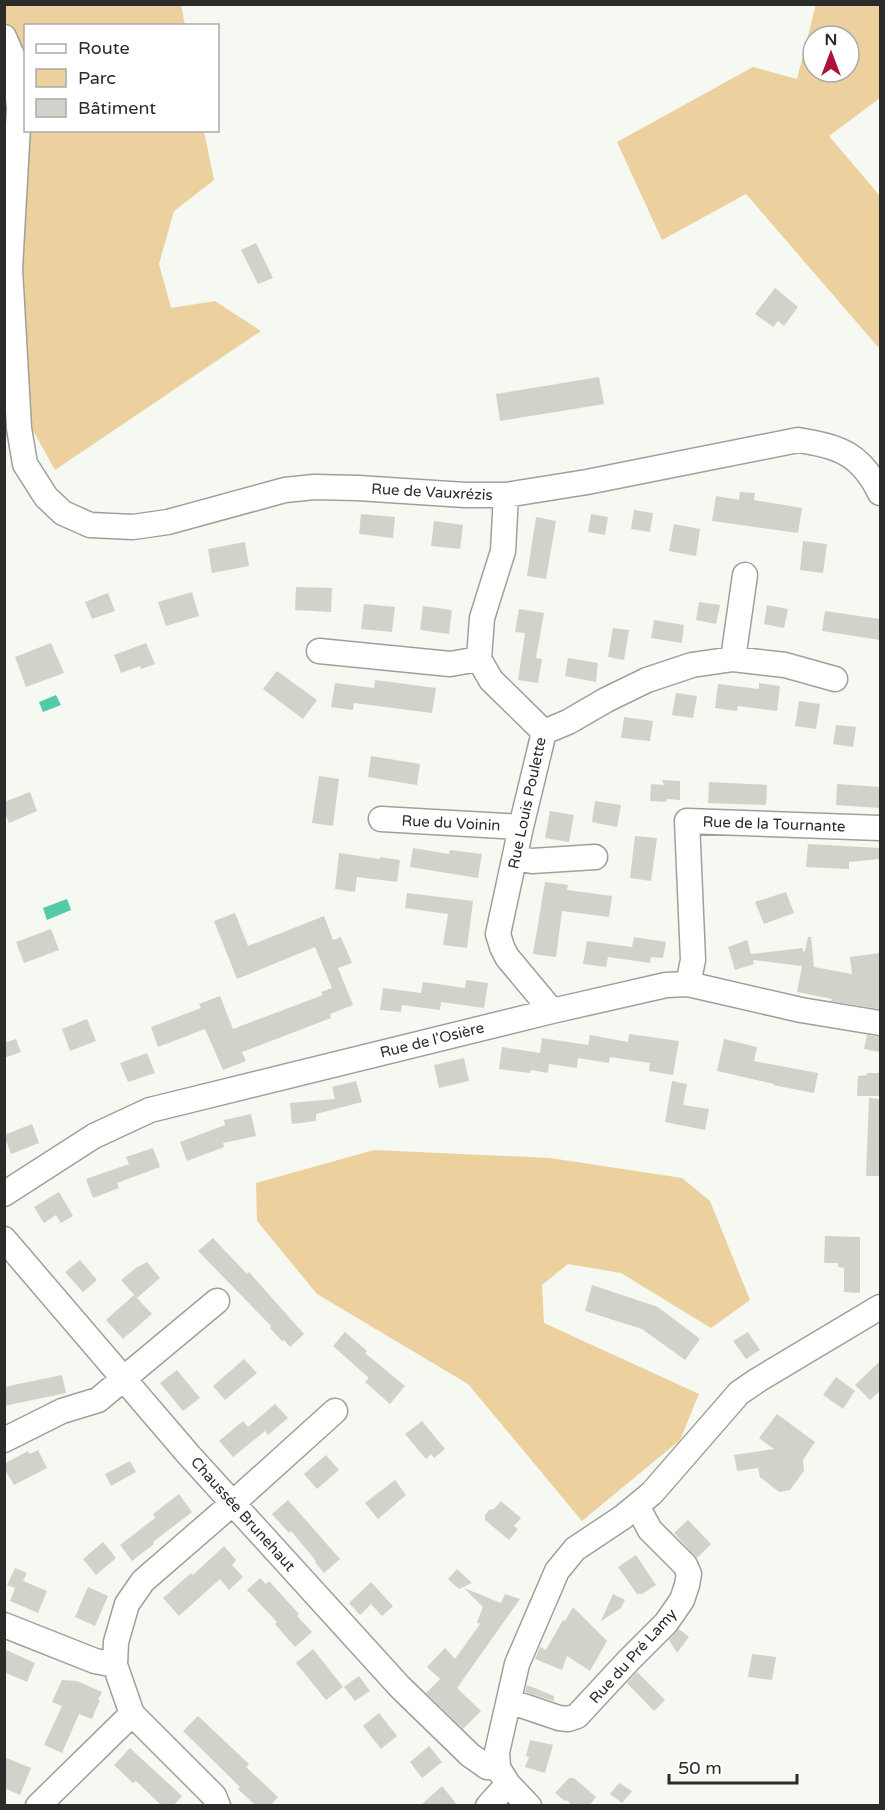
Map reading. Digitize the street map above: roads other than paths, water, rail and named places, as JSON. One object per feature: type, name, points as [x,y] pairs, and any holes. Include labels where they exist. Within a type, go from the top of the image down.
[{"type":"street","name":"Rue de Vauxrézis","points":[[4,37],[14,60],[19,108],[10,269],[19,428],[25,464],[46,497],[63,513],[90,525],[133,526],[168,522],[285,490],[314,487],[506,495],[587,482],[798,440],[823,444],[846,453],[861,463],[880,493]]},
{"type":"street","points":[[319,651],[450,664],[479,659],[482,618],[502,551],[506,495]]},
{"type":"street","points":[[733,658],[745,575]]},
{"type":"street","points":[[544,732],[568,722],[647,680],[692,665],[733,658],[785,665],[835,679]]},
{"type":"street","name":"Rue Louis Poulette","points":[[479,659],[491,680],[544,732],[498,934],[507,957],[552,1011]]},
{"type":"street","name":"Rue du Voinin","points":[[381,819],[521,827]]},
{"type":"street","name":"Rue de la Tournante","points":[[688,984],[693,960],[687,821],[880,828]]},
{"type":"street","points":[[515,858],[532,861],[595,857]]},
{"type":"street","name":"Rue de l'Osière","points":[[4,1194],[94,1136],[150,1110],[666,985],[688,984],[801,1010],[880,1023]]},
{"type":"street","name":"Chaussée Brunehaut","points":[[4,1239],[188,1454],[400,1687],[470,1755],[503,1776]]},
{"type":"street","points":[[4,1440],[62,1411],[98,1400],[217,1300]]},
{"type":"street","points":[[529,1806],[503,1776],[497,1752],[517,1664],[557,1571],[575,1549],[623,1517],[652,1493],[739,1393],[880,1307]]},
{"type":"street","points":[[218,1806],[214,1796],[132,1714],[115,1665],[116,1642],[126,1605],[143,1581],[335,1411]]},
{"type":"street","name":"Rue du Pré Lamy","points":[[509,1701],[559,1718],[568,1719],[577,1716],[666,1623],[682,1600],[689,1574],[686,1565],[650,1530],[637,1506]]},
{"type":"street","points":[[4,1624],[95,1661],[115,1665]]},
{"type":"street","points":[[38,1806],[132,1714]]},
{"type":"street","points":[[488,1806],[503,1776]]}]
